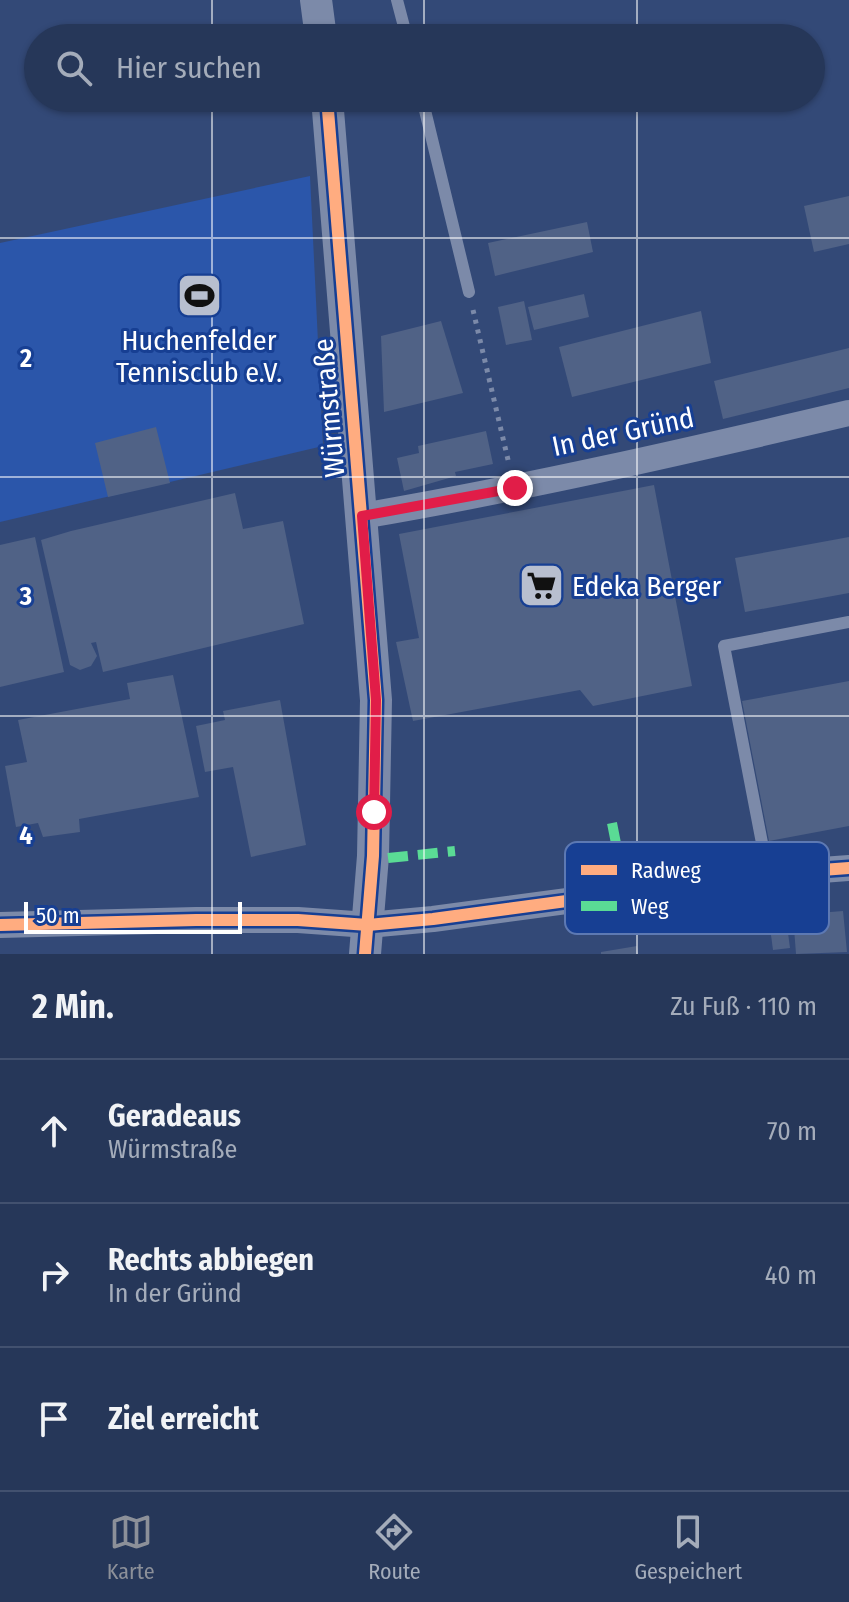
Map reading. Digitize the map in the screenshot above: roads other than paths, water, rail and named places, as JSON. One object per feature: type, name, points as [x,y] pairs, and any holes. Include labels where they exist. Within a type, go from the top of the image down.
[{"type":"street","points":[[316,0],[319,24]]},
{"type":"street","name":"Würmstraße","points":[[328,112],[376,700],[373,856],[366,939]]},
{"type":"street","name":"In der Gründ","points":[[362,516],[515,488],[849,413]]},
{"type":"street","points":[[829,869],[849,868]]},
{"type":"street","points":[[0,925],[298,920],[366,939],[433,919],[565,901]]},
{"type":"lane","points":[[397,0],[403,24]]},
{"type":"lane","points":[[425,112],[469,292]]},
{"type":"lane","points":[[762,842],[724,646],[849,622]]},
{"type":"place","name":"Huchenfelder Tennisclub e.V.","points":[[199,295]]},
{"type":"place","name":"Edeka Berger","points":[[541,586]]}]
